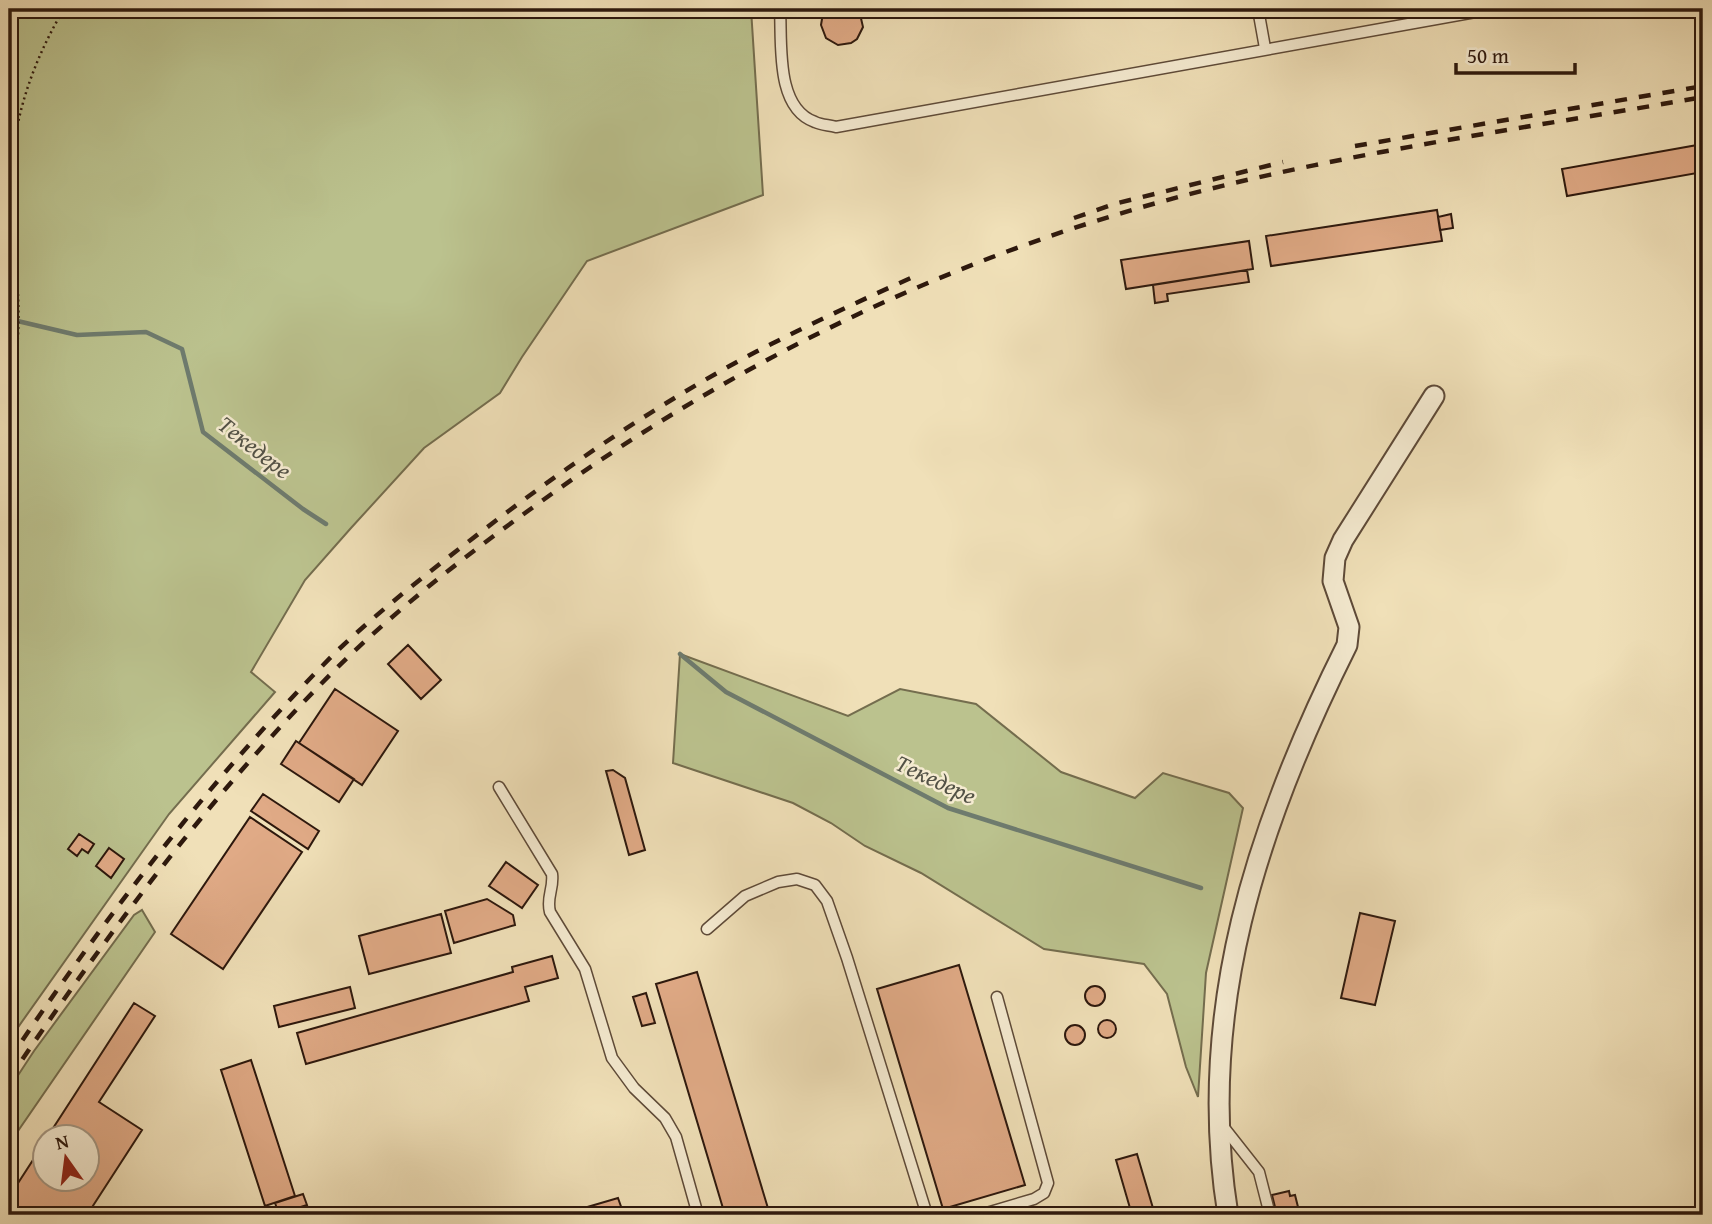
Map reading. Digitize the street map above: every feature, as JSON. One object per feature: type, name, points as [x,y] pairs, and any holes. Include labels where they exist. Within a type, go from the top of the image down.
[{"type":"street","points":[[1228,1215],[1220,1166],[1219,1121],[1226,996],[1251,881],[1293,761],[1347,645],[1349,627],[1333,581],[1335,558],[1343,540],[1434,396]]},
{"type":"lane","points":[[780,9],[785,89],[796,109],[813,122],[836,127],[1492,9]]},
{"type":"lane","points":[[1258,9],[1265,48]]},
{"type":"lane","points":[[499,787],[552,874],[553,884],[547,901],[550,912],[585,969],[612,1058],[634,1088],[665,1118],[676,1137],[698,1215]]},
{"type":"lane","points":[[707,929],[745,896],[778,882],[797,879],[815,885],[827,901],[927,1215]]},
{"type":"lane","points":[[980,1215],[1034,1199],[1044,1193],[1048,1183],[997,998]]},
{"type":"lane","points":[[1219,1121],[1259,1172],[1270,1215]]},
{"type":"path","points":[[9,394],[13,386],[20,310],[11,191],[15,130],[32,73],[64,9]]},
{"type":"green space","points":[[9,9],[751,9],[763,195],[587,261],[500,393],[424,448],[305,580],[251,672],[275,692],[169,814],[9,1040]]},
{"type":"green space","points":[[680,654],[848,716],[900,689],[976,704],[1061,772],[1135,798],[1163,773],[1229,793],[1243,808],[1206,973],[1198,1097],[1186,1067],[1167,994],[1144,964],[1044,949],[921,873],[865,846],[831,823],[793,803],[673,763]]},
{"type":"green space","points":[[142,910],[155,932],[9,1144],[9,1089],[134,915]]},
{"type":"building","points":[[829,9],[856,9],[863,27],[857,39],[838,45],[826,38],[821,25]]},
{"type":"building","points":[[1703,144],[1703,172],[1567,196],[1562,169]]},
{"type":"building","points":[[1437,210],[1442,241],[1271,266],[1266,236]]},
{"type":"building","points":[[1451,214],[1453,228],[1440,230],[1438,217]]},
{"type":"building","points":[[1249,241],[1253,269],[1126,289],[1121,260]]},
{"type":"building","points":[[1247,270],[1249,282],[1167,294],[1168,301],[1155,303],[1153,285]]},
{"type":"building","points":[[408,645],[441,680],[421,699],[388,664]]},
{"type":"building","points":[[335,689],[398,731],[362,785],[299,743]]},
{"type":"building","points":[[296,741],[354,779],[339,802],[281,764]]},
{"type":"building","points":[[613,770],[625,778],[645,850],[629,855],[606,771]]},
{"type":"building","points":[[263,794],[319,831],[308,849],[251,811]]},
{"type":"building","points":[[250,817],[302,852],[223,969],[171,934]]},
{"type":"building","points":[[79,834],[94,844],[88,853],[82,849],[77,856],[68,849]]},
{"type":"building","points":[[109,848],[124,859],[111,878],[96,866]]},
{"type":"building","points":[[506,862],[538,885],[522,908],[489,886]]},
{"type":"building","points":[[487,899],[513,915],[515,925],[454,943],[445,911]]},
{"type":"building","points":[[1360,913],[1395,921],[1375,1005],[1341,998]]},
{"type":"building","points":[[441,914],[451,953],[369,974],[359,936]]},
{"type":"building","points":[[552,956],[558,978],[525,987],[529,1001],[306,1064],[297,1033],[513,972],[512,967]]},
{"type":"building","points":[[959,965],[1025,1185],[943,1209],[877,989]]},
{"type":"building","points":[[697,972],[770,1215],[725,1215],[656,984]]},
{"type":"building","points":[[1091,986],[1099,986],[1105,996],[1099,1006],[1091,1006],[1085,1000],[1085,992]]},
{"type":"building","points":[[350,987],[355,1008],[279,1027],[274,1006]]},
{"type":"building","points":[[646,993],[655,1023],[642,1026],[633,997]]},
{"type":"building","points":[[134,1003],[155,1016],[99,1102],[142,1130],[102,1192],[102,1122],[57,1122]]},
{"type":"building","points":[[1103,1020],[1111,1020],[1116,1029],[1114,1036],[1103,1038],[1098,1033],[1098,1025]]},
{"type":"building","points":[[1071,1025],[1079,1025],[1085,1035],[1079,1045],[1071,1045],[1065,1039],[1065,1031]]},
{"type":"building","points":[[251,1060],[295,1196],[265,1206],[221,1070]]},
{"type":"building","points":[[1137,1154],[1155,1215],[1132,1215],[1116,1160]]},
{"type":"building","points":[[32,1162],[32,1192],[102,1192],[87,1215],[9,1215],[9,1197]]},
{"type":"building","points":[[1289,1191],[1290,1196],[1295,1195],[1300,1215],[1277,1215],[1272,1195]]},
{"type":"building","points":[[303,1194],[307,1205],[279,1214],[275,1203]]},
{"type":"building","points":[[618,1198],[624,1215],[560,1215]]},
{"type":"waterway","name":"Текедере","points":[[9,319],[77,335],[146,332],[182,349],[203,432],[326,524]]},
{"type":"waterway","name":"Текедере","points":[[680,654],[726,692],[948,808],[1201,888]]},
{"type":"railway","points":[[1355,146],[1703,86]]},
{"type":"railway","points":[[9,1079],[86,968],[168,859],[255,755],[348,657],[441,577],[539,503],[605,457],[742,373],[886,301],[960,270],[1035,241],[1185,195],[1332,162],[1703,97]]},
{"type":"railway","points":[[1074,218],[1114,204],[1283,162]]},
{"type":"railway","points":[[9,1060],[123,900],[205,796],[292,698],[369,622],[502,516],[639,420],[748,356],[913,277]]}]
